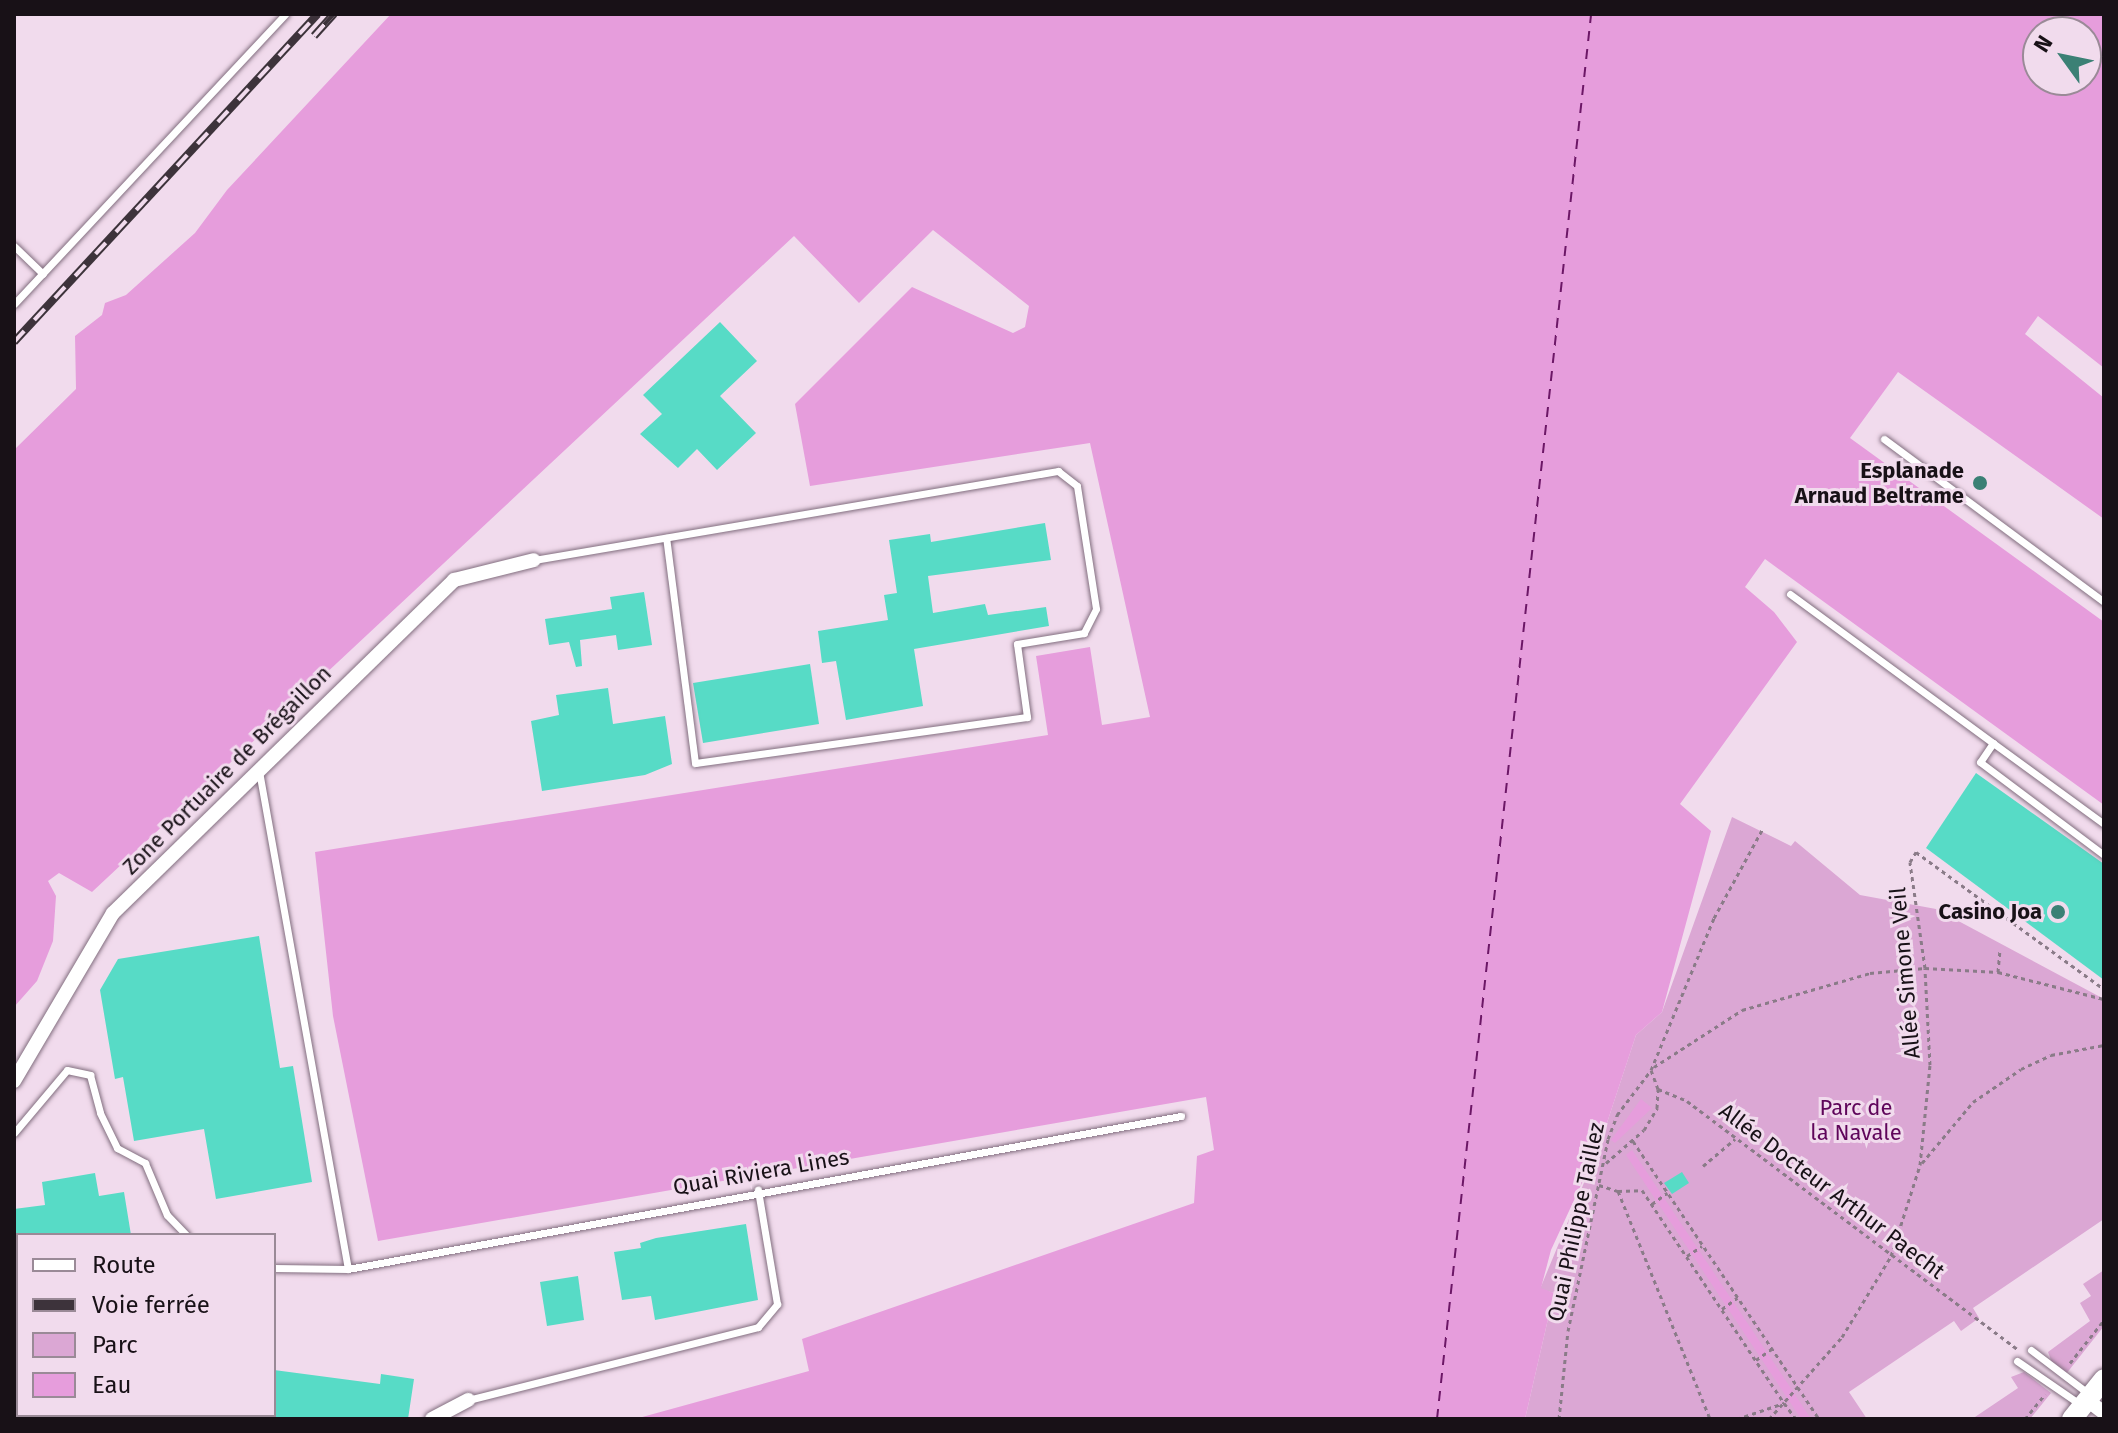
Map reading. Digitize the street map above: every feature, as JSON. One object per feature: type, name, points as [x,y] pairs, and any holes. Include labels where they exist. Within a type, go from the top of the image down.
[{"type":"street","name":"Zone Portuaire de Brégaillon","points":[[14,1081],[113,913],[454,580],[534,560]]},
{"type":"street","points":[[432,1419],[468,1400]]},
{"type":"street","points":[[2087,1400],[2104,1413]]},
{"type":"lane","points":[[14,304],[285,14]]},
{"type":"lane","points":[[14,246],[43,274]]},
{"type":"lane","points":[[1884,439],[2104,602]]},
{"type":"lane","points":[[534,560],[1058,471],[1077,486],[1096,609],[1084,633],[1017,644],[1027,717],[695,763],[666,538]]},
{"type":"lane","points":[[1790,594],[2104,824]]},
{"type":"lane","points":[[1993,743],[1980,762],[2104,855]]},
{"type":"lane","points":[[258,769],[348,1269]]},
{"type":"lane","points":[[14,1133],[67,1070],[90,1075],[100,1113],[117,1148],[145,1163],[167,1215],[184,1233]]},
{"type":"lane","name":"Quai Riviera Lines","points":[[276,1268],[348,1269],[758,1190],[1181,1116]]},
{"type":"lane","points":[[468,1400],[758,1327],[777,1304],[758,1190]]},
{"type":"lane","points":[[2028,1352],[2087,1400]]},
{"type":"lane","points":[[2017,1361],[2087,1400]]},
{"type":"path","name":"Quai Philippe Taillez","points":[[1559,1419],[1568,1331],[1617,1115],[1651,1070],[1714,918],[1763,828]]},
{"type":"path","name":"Allée Simone Veil","points":[[1769,1419],[1799,1389],[1842,1337],[1891,1256],[1920,1165],[1930,1065],[1925,968],[1910,862],[1916,852],[2104,989]]},
{"type":"path","points":[[1998,972],[2000,949]]},
{"type":"path","points":[[1604,1164],[1633,1141],[1657,1108],[1658,1089],[1651,1070],[1742,1010],[1770,1000],[1841,978],[1925,968],[1998,972],[2104,999]]},
{"type":"path","points":[[1920,1165],[1973,1102],[2021,1069],[2051,1055],[2104,1045]]},
{"type":"path","name":"Allée Docteur Arthur Paecht","points":[[1658,1089],[1687,1101],[1983,1326],[2028,1352]]},
{"type":"path","points":[[1703,1166],[1735,1139]]},
{"type":"path","points":[[1633,1141],[1819,1419]]},
{"type":"path","points":[[1599,1185],[1618,1191],[1642,1190],[1796,1419]]},
{"type":"path","points":[[1618,1191],[1710,1419]]},
{"type":"path","points":[[1652,1204],[1667,1193]]},
{"type":"path","points":[[1687,1256],[1702,1246]]},
{"type":"path","points":[[1722,1309],[1737,1298]]},
{"type":"path","points":[[2064,1369],[2104,1320]]},
{"type":"path","points":[[1756,1360],[1772,1349]]},
{"type":"path","points":[[2025,1419],[2046,1393]]},
{"type":"path","points":[[1737,1419],[1786,1401]]},
{"type":"green space","name":"Parc de la Navale","points":[[1732,817],[1791,846],[1795,841],[1860,895],[1936,909],[2104,999],[2104,1219],[1973,1308],[1979,1318],[1961,1331],[1954,1321],[1849,1392],[1867,1419],[1525,1419],[1554,1293],[1540,1289],[1600,1144],[1636,1035],[1662,1012]]},
{"type":"green space","points":[[2104,1270],[2104,1326],[2066,1374],[2052,1363],[2048,1352],[2090,1321],[2080,1303],[2091,1296],[2083,1284]]},
{"type":"green space","points":[[2024,1372],[2051,1393],[2030,1419],[1972,1419],[2018,1388],[2011,1377]]},
{"type":"water","points":[[391,14],[2104,14],[2104,368],[2038,316],[2025,334],[2104,398],[2104,519],[1898,372],[1850,438],[2104,622],[2104,805],[1765,559],[1745,587],[1774,612],[1797,642],[1680,804],[1711,831],[1662,1012],[1636,1035],[1600,1144],[1551,1250],[1541,1288],[1554,1293],[1525,1419],[635,1419],[809,1371],[802,1339],[1194,1203],[1197,1156],[1214,1150],[1206,1097],[378,1241],[333,1016],[315,852],[1048,735],[1036,656],[1090,647],[1102,725],[1150,717],[1090,443],[810,486],[795,404],[912,287],[1013,333],[1025,327],[1029,306],[933,230],[859,303],[794,236],[92,892],[59,873],[48,881],[56,896],[53,941],[37,981],[14,1007],[14,450],[76,389],[75,336],[102,315],[105,303],[126,295],[195,233],[227,190]]},
{"type":"water","points":[[1641,1099],[1652,1108],[1615,1143],[1611,1140]]},
{"type":"water","points":[[1632,1150],[1811,1419],[1801,1419],[1626,1155]]},
{"type":"building","points":[[720,322],[757,361],[720,396],[756,433],[717,470],[697,449],[678,468],[640,434],[662,414],[643,395]]},
{"type":"building","points":[[1045,523],[1051,560],[928,576],[933,613],[985,604],[988,615],[1046,607],[1049,626],[914,649],[923,706],[846,720],[836,661],[822,663],[818,631],[888,620],[884,595],[897,593],[889,540],[930,534],[931,542]]},
{"type":"building","points":[[644,592],[652,645],[618,650],[616,635],[580,640],[582,666],[576,667],[569,642],[549,645],[545,619],[612,609],[610,597]]},
{"type":"building","points":[[810,664],[819,724],[703,743],[693,683]]},
{"type":"building","points":[[608,688],[613,724],[665,716],[672,764],[645,775],[542,791],[531,721],[559,715],[556,695]]},
{"type":"building","name":"Casino Joa","points":[[1976,773],[2104,864],[2104,980],[1926,848]]},
{"type":"building","points":[[259,936],[280,1068],[293,1066],[312,1182],[216,1199],[204,1129],[134,1141],[123,1077],[115,1079],[100,990],[118,959]]},
{"type":"building","points":[[1682,1172],[1689,1183],[1672,1194],[1664,1183]]},
{"type":"building","points":[[95,1173],[99,1196],[124,1192],[131,1233],[14,1235],[14,1209],[45,1205],[42,1182]]},
{"type":"building","points":[[746,1224],[758,1300],[655,1320],[651,1296],[622,1300],[614,1252],[641,1248],[640,1243],[656,1238]]},
{"type":"building","points":[[578,1276],[584,1320],[547,1326],[540,1282]]},
{"type":"building","points":[[276,1370],[380,1384],[381,1374],[414,1379],[408,1419],[274,1419]]},
{"type":"ferry route","points":[[1437,1419],[1591,14]]},
{"type":"railway","points":[[14,342],[318,14]]},
{"type":"railway","points":[[314,36],[334,14]]},
{"type":"place","name":"Esplanade Arnaud Beltrame","points":[[1980,483]]},
{"type":"place","name":"Casino Joa","points":[[2058,912]]}]
